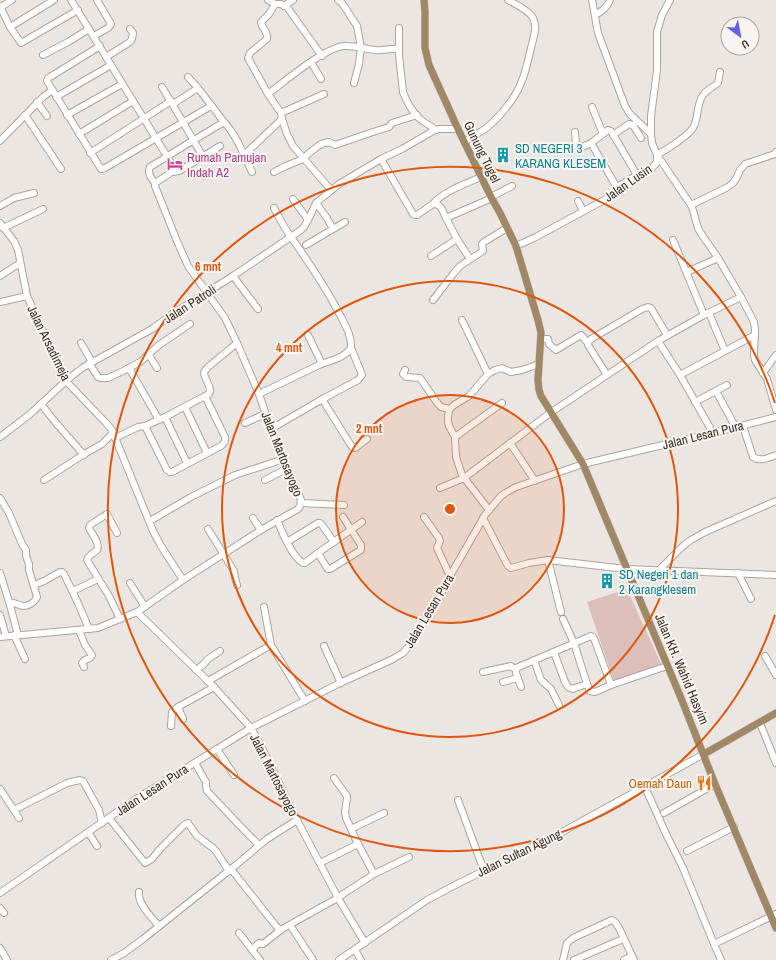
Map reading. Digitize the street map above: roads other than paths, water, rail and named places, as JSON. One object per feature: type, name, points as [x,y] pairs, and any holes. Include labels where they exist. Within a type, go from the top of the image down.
[{"type":"main road","name":"Gunung Tugel","points":[[424,0],[425,48],[427,61],[464,142],[516,246],[535,310]]},
{"type":"main road","name":"Jalan KH. Wahid Hasyim","points":[[535,310],[541,328],[542,339],[538,380],[541,396],[550,413],[583,464],[704,754],[715,784],[774,916],[776,928]]},
{"type":"main road","points":[[704,754],[776,714]]},
{"type":"street","points":[[12,0],[0,7],[20,43],[78,10]]},
{"type":"street","points":[[10,27],[54,0]]},
{"type":"street","points":[[71,0],[157,138],[173,166],[174,169],[172,172]]},
{"type":"street","points":[[94,36],[108,28],[110,25],[110,22],[97,0]]},
{"type":"street","points":[[268,0],[275,4],[281,4],[287,7],[322,56]]},
{"type":"street","points":[[284,6],[294,0]]},
{"type":"street","points":[[338,0],[342,3],[357,26],[361,48],[354,83]]},
{"type":"street","points":[[464,142],[488,126],[508,104],[521,83],[524,74],[535,32],[534,23],[531,16],[508,0]]},
{"type":"street","points":[[592,0],[598,33],[625,106],[630,114],[651,134]]},
{"type":"street","points":[[595,15],[606,8],[610,0]]},
{"type":"street","name":"Jalan Lusin","points":[[516,246],[534,238],[613,195],[655,165],[657,162],[657,155],[652,144],[651,116],[657,70],[657,32],[662,15],[670,0]]},
{"type":"street","points":[[275,4],[269,14],[261,22],[267,36],[250,53],[248,58],[281,116],[292,146],[330,190]]},
{"type":"street","points":[[106,58],[130,42],[133,33],[130,28]]},
{"type":"street","points":[[399,28],[399,55],[403,92],[417,115],[425,123],[436,130]]},
{"type":"street","points":[[43,55],[89,29]]},
{"type":"street","points":[[100,46],[48,78],[47,83],[100,168],[103,169],[211,106]]},
{"type":"street","points":[[268,94],[311,62],[332,49],[342,46],[353,46],[376,50],[399,49]]},
{"type":"street","points":[[311,62],[321,79]]},
{"type":"street","points":[[56,97],[111,65]]},
{"type":"street","points":[[720,72],[718,83],[707,91],[700,100],[697,116],[692,129],[657,155],[691,205],[694,211],[697,227],[718,258],[754,322],[754,358],[765,371],[776,410]]},
{"type":"street","points":[[188,77],[232,132],[252,172]]},
{"type":"street","points":[[67,115],[122,84]]},
{"type":"street","points":[[162,87],[203,157]]},
{"type":"street","points":[[90,153],[144,118],[198,88]]},
{"type":"street","points":[[0,141],[42,96],[52,90]]},
{"type":"street","points":[[244,155],[281,116],[324,94]]},
{"type":"street","points":[[79,134],[133,101]]},
{"type":"street","points":[[37,102],[47,116]]},
{"type":"street","points":[[592,107],[603,134]]},
{"type":"street","points":[[25,115],[36,129],[61,169]]},
{"type":"street","points":[[274,172],[303,159],[309,152],[321,144],[329,142],[335,145],[390,128],[392,123],[417,115]]},
{"type":"street","points":[[167,156],[224,122]]},
{"type":"street","points":[[613,135],[631,124],[641,138]]},
{"type":"street","name":"Jalan Patroli","points":[[0,437],[29,415],[78,370],[152,329],[304,227],[316,203],[330,190],[381,159],[436,130],[458,129]]},
{"type":"street","points":[[574,132],[576,145],[580,148],[590,143],[608,130],[611,131],[638,177],[618,187],[616,186],[590,143]]},
{"type":"street","points":[[155,183],[172,172],[177,172],[220,146]]},
{"type":"street","points":[[691,205],[728,187],[733,183],[745,164],[776,154]]},
{"type":"street","name":"Jalan Martosayogo","points":[[3,637],[98,628],[137,612],[224,553],[277,520],[298,509],[301,503],[300,496],[271,429],[259,394],[237,343],[226,320],[208,292],[188,266],[155,183],[149,174],[149,169],[152,165],[167,156]]},
{"type":"street","points":[[381,159],[403,198],[415,215],[433,204],[445,194],[481,177]]},
{"type":"street","points":[[446,218],[512,186]]},
{"type":"street","points":[[0,206],[14,198],[34,193]]},
{"type":"street","points":[[294,199],[308,220]]},
{"type":"street","points":[[578,201],[583,211]]},
{"type":"street","points":[[316,203],[333,229]]},
{"type":"street","points":[[433,204],[440,206],[470,259]]},
{"type":"street","points":[[271,429],[358,380],[362,375],[351,348],[351,340],[336,306],[315,271],[290,236],[274,208]]},
{"type":"street","points":[[2,226],[43,209]]},
{"type":"street","points":[[306,245],[345,222]]},
{"type":"street","name":"Jalan Arsadimeja","points":[[2,226],[14,241],[20,257],[27,296],[66,381],[106,422],[114,436],[158,539],[183,580]]},
{"type":"street","points":[[433,300],[460,266],[483,250],[482,244],[484,242],[507,228]]},
{"type":"street","points":[[431,256],[458,239]]},
{"type":"street","points":[[673,240],[706,314],[725,351]]},
{"type":"street","points":[[687,272],[718,258]]},
{"type":"street","points":[[0,276],[20,263]]},
{"type":"street","points":[[233,276],[258,309]]},
{"type":"street","points":[[0,302],[27,296]]},
{"type":"street","points":[[440,488],[464,478],[550,413],[667,335],[741,297]]},
{"type":"street","points":[[588,344],[591,339],[648,307],[651,308],[667,335]]},
{"type":"street","points":[[462,320],[488,374]]},
{"type":"street","points":[[81,343],[97,375],[101,378],[108,378],[140,362],[159,345],[190,324]]},
{"type":"street","points":[[308,335],[322,364]]},
{"type":"street","points":[[680,375],[755,335]]},
{"type":"street","points":[[542,339],[548,339],[550,344],[556,350],[581,336],[588,344],[607,375]]},
{"type":"street","points":[[658,341],[680,375],[713,433]]},
{"type":"street","points":[[44,480],[114,436],[145,426],[209,394],[211,389],[204,372],[237,343]]},
{"type":"street","points":[[259,394],[346,354],[351,348]]},
{"type":"street","points":[[149,355],[157,368]]},
{"type":"street","points":[[765,371],[775,357]]},
{"type":"street","points":[[489,510],[460,471],[456,458],[455,437],[448,422],[450,409],[454,404],[472,394],[488,374],[499,368],[505,368],[510,372],[522,370],[539,364]]},
{"type":"street","points":[[129,368],[162,418],[188,463]]},
{"type":"street","points":[[405,370],[403,374],[406,378],[420,378],[438,404],[441,407],[450,409]]},
{"type":"street","points":[[695,402],[727,385]]},
{"type":"street","points":[[716,391],[736,428]]},
{"type":"street","points":[[145,426],[168,472],[172,472],[221,446],[225,442],[206,396]]},
{"type":"street","points":[[322,400],[352,448],[355,448],[367,439]]},
{"type":"street","points":[[455,437],[502,403]]},
{"type":"street","points":[[41,404],[84,454]]},
{"type":"street","points":[[185,407],[207,453]]},
{"type":"street","points":[[245,423],[265,414]]},
{"type":"street","name":"Jalan Lesan Pura","points":[[0,893],[102,822],[251,728],[341,683],[396,658],[413,642],[483,518],[501,496],[507,492],[516,487],[583,464],[736,428],[776,417]]},
{"type":"street","points":[[743,426],[751,453],[755,459],[762,460],[776,455]]},
{"type":"street","points":[[510,443],[535,481]]},
{"type":"street","points":[[150,521],[191,497],[231,477],[284,459]]},
{"type":"street","points":[[265,480],[288,468]]},
{"type":"street","points":[[0,498],[9,513],[26,550],[29,570],[38,597],[30,604],[24,606],[14,603],[10,605]]},
{"type":"street","points":[[659,570],[691,540],[705,532],[776,501]]},
{"type":"street","points":[[301,503],[344,505]]},
{"type":"street","points":[[117,533],[107,514],[90,525],[89,528],[97,544],[98,550],[90,555],[87,560],[109,596],[120,619]]},
{"type":"street","points":[[318,553],[327,568],[330,569],[361,550],[360,545],[343,517]]},
{"type":"street","points":[[424,517],[440,541],[437,548],[450,576]]},
{"type":"street","points":[[253,518],[261,530]]},
{"type":"street","points":[[483,518],[510,568],[529,562],[548,560],[626,569],[776,575]]},
{"type":"street","points":[[277,520],[287,542],[303,564],[362,522]]},
{"type":"street","points":[[287,542],[318,523],[322,525],[334,542]]},
{"type":"street","points":[[208,529],[234,571],[237,585]]},
{"type":"street","points":[[548,560],[561,612]]},
{"type":"street","points":[[34,584],[62,572],[73,591],[89,629]]},
{"type":"street","points":[[0,573],[2,585],[10,605],[16,635],[25,659]]},
{"type":"street","points":[[738,573],[751,599]]},
{"type":"street","points":[[73,591],[98,579]]},
{"type":"street","points":[[130,583],[145,607]]},
{"type":"street","points":[[0,599],[7,597]]},
{"type":"street","points":[[264,607],[272,645],[305,701]]},
{"type":"street","name":"Jalan Martosayogo","points":[[137,612],[214,687],[251,728],[297,820],[338,898],[364,943]]},
{"type":"street","points":[[0,615],[3,637]]},
{"type":"street","points":[[564,619],[574,643],[587,684],[592,692],[667,666]]},
{"type":"street","points":[[79,630],[85,645],[92,655],[90,658],[82,662],[84,667]]},
{"type":"street","points":[[516,670],[516,668],[589,636],[593,637],[611,686]]},
{"type":"street","points":[[208,681],[272,645]]},
{"type":"street","points":[[324,646],[341,683]]},
{"type":"street","points":[[196,670],[220,651]]},
{"type":"street","points":[[554,652],[568,687],[573,689],[587,684]]},
{"type":"street","points":[[765,656],[776,675]]},
{"type":"street","points":[[534,660],[541,680],[554,692],[559,705]]},
{"type":"street","points":[[483,672],[511,666],[516,670],[521,687]]},
{"type":"street","points":[[502,682],[518,678]]},
{"type":"street","points":[[171,726],[172,712],[178,707],[214,687]]},
{"type":"street","points":[[178,707],[183,719]]},
{"type":"street","points":[[760,723],[776,763]]},
{"type":"street","points":[[218,749],[234,775]]},
{"type":"street","name":"Jalan Sultan Agung","points":[[339,960],[427,900],[553,837],[704,754]]},
{"type":"street","points":[[195,763],[206,782],[207,791],[260,845]]},
{"type":"street","points":[[334,778],[347,796],[345,812],[358,844],[374,874]]},
{"type":"street","points":[[14,810],[67,783],[82,780],[95,800],[102,822]]},
{"type":"street","points":[[664,812],[715,784]]},
{"type":"street","points":[[645,787],[686,874],[721,960]]},
{"type":"street","points":[[0,789],[19,818]]},
{"type":"street","points":[[458,800],[484,871]]},
{"type":"street","points":[[351,829],[384,813]]},
{"type":"street","points":[[109,818],[146,863],[152,859],[184,825],[188,823],[197,836],[216,851],[280,931]]},
{"type":"street","points":[[111,960],[124,953],[143,939],[278,831],[297,820]]},
{"type":"street","points":[[687,852],[734,827]]},
{"type":"street","points":[[88,832],[97,846]]},
{"type":"street","points":[[320,863],[358,844]]},
{"type":"street","points":[[252,950],[259,943],[263,944],[280,931],[315,912],[374,874],[409,857]]},
{"type":"street","points":[[139,892],[138,895],[141,904],[159,926]]},
{"type":"street","points":[[0,908],[4,914]]},
{"type":"street","points":[[714,944],[774,916]]},
{"type":"street","points":[[563,960],[568,941],[614,920],[633,958],[624,960]]},
{"type":"street","points":[[290,925],[313,960]]},
{"type":"street","points":[[239,933],[260,960]]},
{"type":"street","points":[[574,960],[623,939]]},
{"type":"street","points":[[0,948],[7,960]]},
{"type":"street","points":[[355,950],[361,960]]},
{"type":"place","name":"SD NEGERI 3 KARANG KLESEM","points":[[503,155]]},
{"type":"place","name":"Rumah Pamujan Indah A2","points":[[175,164]]},
{"type":"place","name":"SD Negeri 1 dan 2 Karangklesem","points":[[607,581]]},
{"type":"place","name":"Oemah Daun","points":[[704,783]]}]
